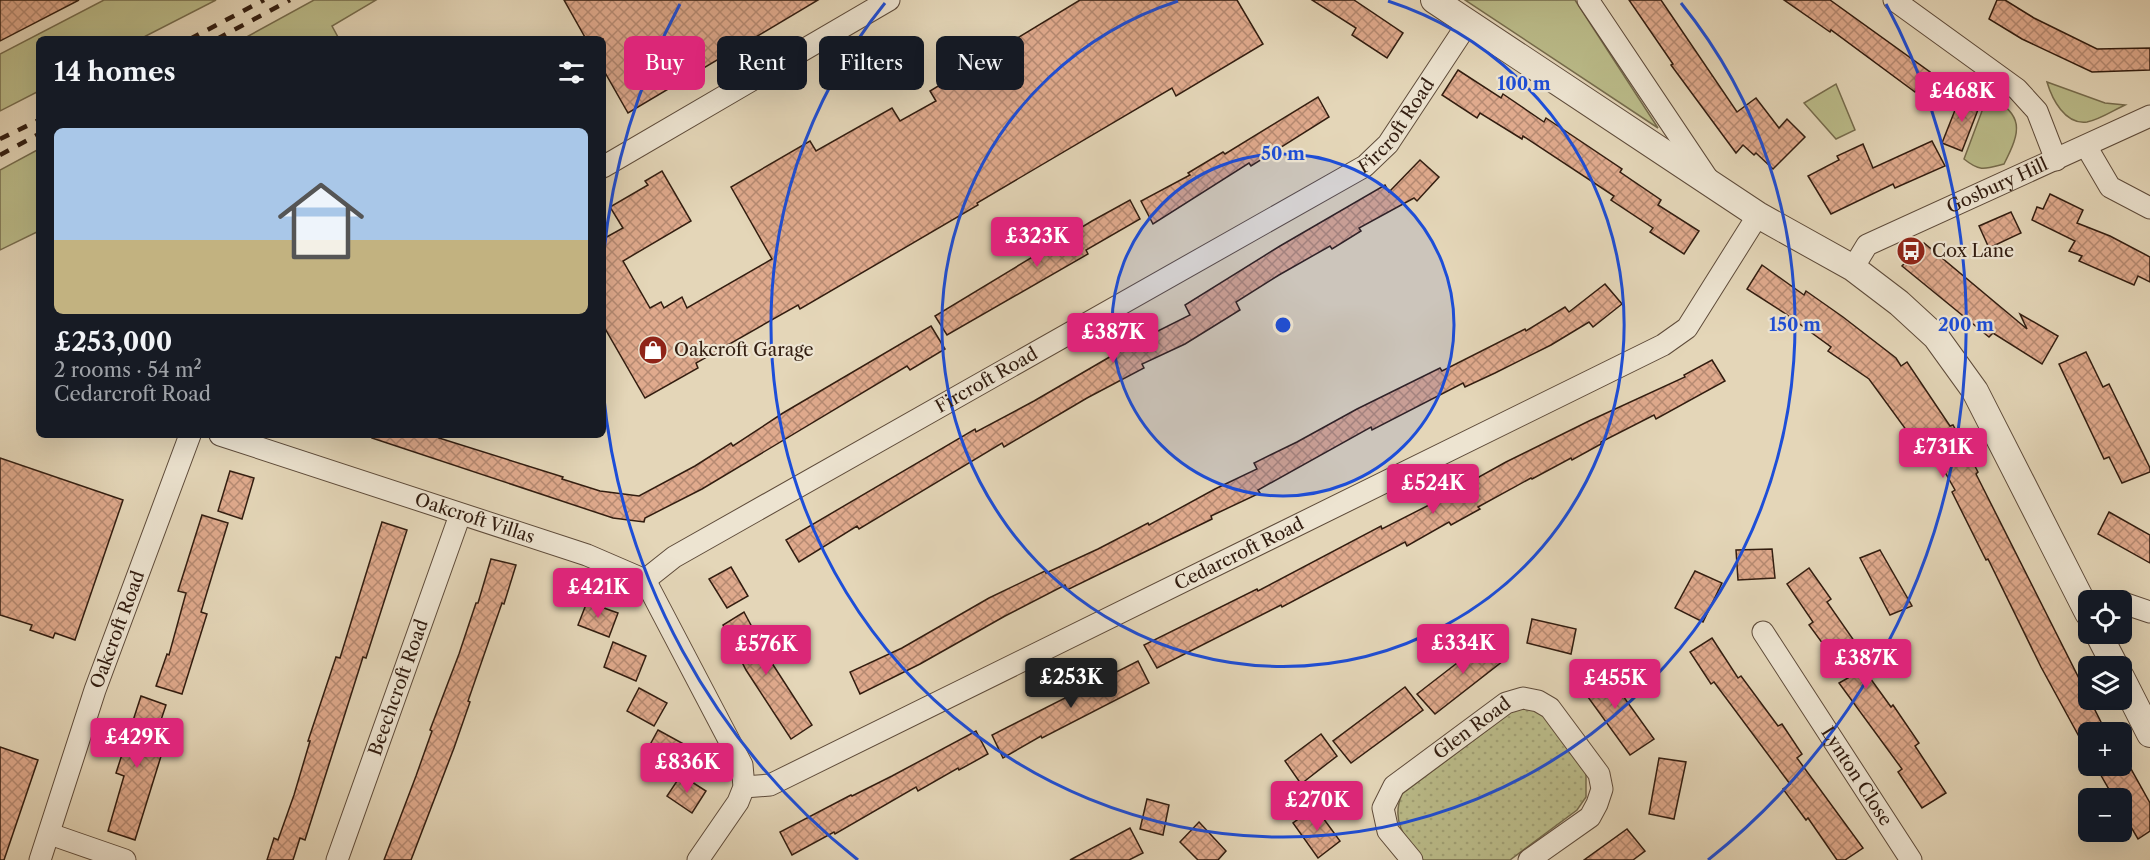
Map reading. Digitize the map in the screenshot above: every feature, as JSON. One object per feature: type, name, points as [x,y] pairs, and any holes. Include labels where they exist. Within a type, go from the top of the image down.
[{"type":"street","points":[[606,165],[889,0]]},
{"type":"street","points":[[1434,0],[1758,215],[1853,268],[1899,303],[1936,337],[1975,391],[2078,593]]},
{"type":"street","points":[[1588,0],[1711,184]]},
{"type":"street","points":[[1894,0],[2017,89],[2037,111],[2056,160]]},
{"type":"street","name":"Fircroft Road","points":[[645,580],[674,557],[1365,166],[1388,144],[1468,23]]},
{"type":"street","name":"Gosbury Hill","points":[[1853,268],[1867,245],[2150,116]]},
{"type":"street","points":[[2086,146],[2110,187],[2150,208]]},
{"type":"street","name":"Cedarcroft Road","points":[[744,787],[770,785],[1664,345],[1687,328],[1758,215]]},
{"type":"street","name":"Oakcroft Road","points":[[40,860],[95,690],[189,438]]},
{"type":"street","name":"Oakcroft Villas","points":[[229,438],[587,555],[645,580]]},
{"type":"street","name":"Beechcroft Road","points":[[337,860],[460,515]]},
{"type":"street","points":[[645,580],[742,765],[744,787],[738,802],[698,860]]},
{"type":"street","points":[[2132,606],[2150,612]]},
{"type":"street","name":"Lynton Close","points":[[1763,632],[1911,860]]},
{"type":"street","name":"Glen Road","points":[[1412,860],[1388,831],[1383,808],[1394,786],[1506,704],[1523,698],[1538,701],[1550,708],[1599,774],[1602,789],[1590,817],[1529,860]]},
{"type":"street","points":[[2132,699],[2150,734]]},
{"type":"street","points":[[50,834],[125,860]]},
{"type":"green space","points":[[104,0],[216,0],[146,36],[36,36],[36,93],[0,111],[0,54]]},
{"type":"green space","points":[[314,0],[376,0],[332,26],[337,36],[248,36]]},
{"type":"green space","points":[[1465,0],[1575,0],[1658,128]]},
{"type":"green space","points":[[2047,82],[2105,103],[2125,105],[2096,119],[2079,122],[2066,115],[2056,103]]},
{"type":"green space","points":[[1836,84],[1855,130],[1836,139],[1804,103]]},
{"type":"green space","points":[[1988,95],[2000,102],[2014,117],[2016,133],[2004,164],[1979,168],[1964,159]]},
{"type":"green space","points":[[36,151],[36,232],[0,250],[0,170]]},
{"type":"green space","points":[[1515,709],[1530,709],[1544,713],[1586,771],[1586,797],[1577,810],[1510,860],[1422,860],[1405,837],[1399,822],[1398,813],[1402,794]]},
{"type":"building","points":[[0,0],[79,0],[0,41]]},
{"type":"building","points":[[564,0],[818,0],[757,36],[717,36],[717,60],[705,67],[705,36],[624,36],[624,90],[667,90],[628,113],[606,74],[606,36],[584,36]]},
{"type":"building","points":[[1080,0],[1237,0],[1263,44],[1176,96],[1172,88],[800,309],[798,305],[696,363],[698,368],[645,398],[606,330],[606,237],[623,228],[610,207],[648,185],[645,181],[662,171],[691,221],[623,261],[650,308],[661,302],[664,308],[682,297],[687,308],[772,259],[731,187],[810,141],[816,151],[892,108],[900,121],[936,101],[930,91],[936,87],[936,90],[1024,90],[1024,36],[1021,36]]},
{"type":"building","points":[[1312,0],[1354,0],[1403,33],[1387,58],[1352,35],[1356,28]]},
{"type":"building","points":[[1629,0],[1661,0],[1737,112],[1756,98],[1779,128],[1787,119],[1805,137],[1773,169],[1756,153],[1754,155],[1743,145],[1736,153],[1671,65],[1673,64]]},
{"type":"building","points":[[1784,0],[1830,0],[1930,72],[1915,92],[1831,30],[1830,32]]},
{"type":"building","points":[[1997,0],[2005,0],[2034,18],[2097,49],[2150,48],[2150,70],[2092,72],[2022,39],[1989,19]]},
{"type":"building","points":[[1458,70],[1501,98],[1503,94],[1544,122],[1546,118],[1622,169],[1620,172],[1661,200],[1658,205],[1699,231],[1684,254],[1650,232],[1653,228],[1611,200],[1614,196],[1523,136],[1522,139],[1480,113],[1477,118],[1442,95]]},
{"type":"building","points":[[1961,95],[1981,102],[1962,151],[1942,143]]},
{"type":"building","points":[[1318,97],[1329,117],[1251,166],[1249,163],[1153,224],[1141,201],[1190,175],[1188,173],[1223,152],[1225,154]]},
{"type":"building","points":[[1932,141],[1945,166],[1895,188],[1893,184],[1831,214],[1808,176],[1839,160],[1837,156],[1863,144],[1873,168]]},
{"type":"building","points":[[1420,160],[1439,177],[1417,201],[1414,198],[1359,228],[1361,231],[1332,249],[1330,246],[1279,275],[1236,302],[1240,310],[1185,344],[1142,364],[1144,368],[1087,398],[1004,447],[1002,443],[859,529],[857,526],[799,562],[786,540],[975,429],[976,432],[1132,344],[1190,315],[1185,305],[1385,185],[1389,192]]},
{"type":"building","points":[[2050,194],[2083,210],[2077,223],[2110,236],[2150,257],[2150,282],[2138,276],[2134,285],[2079,261],[2082,256],[2069,251],[2075,241],[2032,220],[2037,207],[2043,209]]},
{"type":"building","points":[[1130,200],[1140,219],[1086,250],[1088,254],[947,335],[935,316]]},
{"type":"building","points":[[2011,212],[2021,233],[1989,248],[1979,226]]},
{"type":"building","points":[[1924,243],[2027,329],[2020,314],[2058,336],[2042,364],[1993,333],[1989,337],[1902,266]]},
{"type":"building","points":[[1762,265],[1804,295],[1806,291],[1843,317],[1896,358],[1901,366],[1907,362],[1950,426],[1953,425],[1978,472],[1976,474],[2078,676],[2078,710],[2095,710],[2101,722],[2078,722],[2078,735],[2041,667],[1988,559],[1986,560],[1952,492],[1955,490],[1924,435],[1915,442],[1869,379],[1828,351],[1831,347],[1747,289]]},
{"type":"building","points":[[1605,284],[1622,304],[1593,327],[1589,322],[1551,345],[1495,373],[1465,387],[1463,383],[1372,430],[1371,427],[1258,490],[1260,493],[1211,516],[1212,519],[1067,590],[1065,585],[860,694],[850,672],[902,648],[989,598],[1098,549],[1148,523],[1149,525],[1257,469],[1254,463],[1357,409],[1440,368],[1442,371],[1525,329],[1526,331],[1565,307],[1569,312]]},
{"type":"building","points":[[931,326],[945,349],[910,370],[907,366],[702,489],[645,518],[644,522],[613,518],[372,438],[439,438],[600,491],[639,496],[695,466],[731,443],[733,446],[783,413]]},
{"type":"building","points":[[2086,352],[2103,387],[2109,384],[2150,472],[2122,483],[2109,457],[2104,459],[2059,364]]},
{"type":"building","points":[[1712,360],[1725,381],[1656,419],[1654,415],[1601,442],[1572,460],[1571,458],[1531,478],[1478,507],[1480,509],[1451,525],[1449,522],[1407,546],[1405,542],[1282,607],[1281,605],[1157,668],[1144,645],[1257,589],[1258,591],[1381,526],[1382,529],[1478,480],[1477,478],[1506,462],[1685,377],[1684,375]]},
{"type":"building","points":[[0,458],[123,500],[75,640],[55,633],[53,638],[30,630],[32,625],[0,615]]},
{"type":"building","points":[[230,471],[254,478],[242,519],[218,511]]},
{"type":"building","points":[[2109,512],[2150,535],[2150,563],[2098,534]]},
{"type":"building","points":[[202,515],[228,523],[201,612],[207,614],[182,694],[156,686],[167,654],[169,655],[186,593],[178,591]]},
{"type":"building","points":[[382,522],[407,530],[366,658],[363,657],[305,840],[300,838],[293,860],[267,860],[274,838],[278,840],[294,795],[310,741],[308,741],[336,657],[340,658]]},
{"type":"building","points":[[1772,549],[1775,578],[1738,580],[1736,550]]},
{"type":"building","points":[[1880,550],[1912,606],[1890,615],[1860,558]]},
{"type":"building","points":[[491,559],[516,565],[468,701],[470,702],[454,748],[411,860],[384,860],[416,776],[432,731],[430,730],[476,603],[478,603]]},
{"type":"building","points":[[731,567],[748,596],[727,608],[709,579]]},
{"type":"building","points":[[1809,568],[1831,599],[1827,602],[1864,655],[1857,660],[1891,707],[1893,705],[1919,743],[1915,746],[1946,793],[1922,808],[1898,772],[1902,769],[1839,683],[1848,678],[1809,625],[1813,622],[1787,584]]},
{"type":"building","points":[[1695,571],[1722,583],[1703,622],[1675,608]]},
{"type":"building","points":[[587,602],[618,613],[609,637],[578,625]]},
{"type":"building","points":[[744,612],[768,657],[812,725],[791,739],[746,670],[723,625]]},
{"type":"building","points":[[1532,619],[1576,629],[1571,654],[1527,643]]},
{"type":"building","points":[[1492,636],[1508,657],[1435,714],[1417,694]]},
{"type":"building","points":[[1712,638],[1738,678],[1741,676],[1778,726],[1782,724],[1802,754],[1797,758],[1863,848],[1845,860],[1837,860],[1808,818],[1806,820],[1783,789],[1790,784],[1714,682],[1711,684],[1690,652]]},
{"type":"building","points":[[613,642],[646,656],[636,681],[604,667]]},
{"type":"building","points":[[1138,661],[1149,683],[1042,738],[1041,736],[1003,758],[992,735]]},
{"type":"building","points":[[1600,664],[1654,739],[1630,755],[1577,682]]},
{"type":"building","points":[[1405,687],[1423,710],[1351,763],[1333,741]]},
{"type":"building","points":[[639,688],[667,703],[654,726],[627,711]]},
{"type":"building","points":[[141,696],[166,705],[151,750],[162,753],[135,840],[108,831],[124,776],[116,773]]},
{"type":"building","points":[[658,730],[691,748],[677,773],[645,754]]},
{"type":"building","points":[[976,731],[988,754],[918,791],[916,787],[835,834],[834,832],[792,855],[780,832]]},
{"type":"building","points":[[1321,734],[1337,756],[1301,784],[1285,761]]},
{"type":"building","points":[[0,747],[38,760],[4,860],[0,860]]},
{"type":"building","points":[[1659,758],[1686,762],[1674,819],[1649,814]]},
{"type":"building","points":[[2132,771],[2150,803],[2150,831],[2138,839],[2132,829],[2132,788],[2108,788],[2101,776],[2132,776]]},
{"type":"building","points":[[681,775],[706,791],[692,813],[667,796]]},
{"type":"building","points":[[1147,799],[1169,805],[1163,835],[1140,829]]},
{"type":"building","points":[[1315,807],[1340,841],[1318,858],[1293,823]]},
{"type":"building","points":[[1199,822],[1226,851],[1218,860],[1198,860],[1180,842]]},
{"type":"building","points":[[1130,828],[1143,853],[1129,860],[1070,860]]},
{"type":"building","points":[[1627,829],[1645,851],[1633,860],[1584,860]]},
{"type":"railway","points":[[196,36],[264,0]]},
{"type":"railway","points":[[223,36],[290,0]]},
{"type":"railway","points":[[0,139],[36,121]]},
{"type":"railway","points":[[0,155],[36,136]]},
{"type":"place","name":"Cox Lane","points":[[1911,251]]},
{"type":"place","name":"Oakcroft Garage","points":[[653,350]]}]
